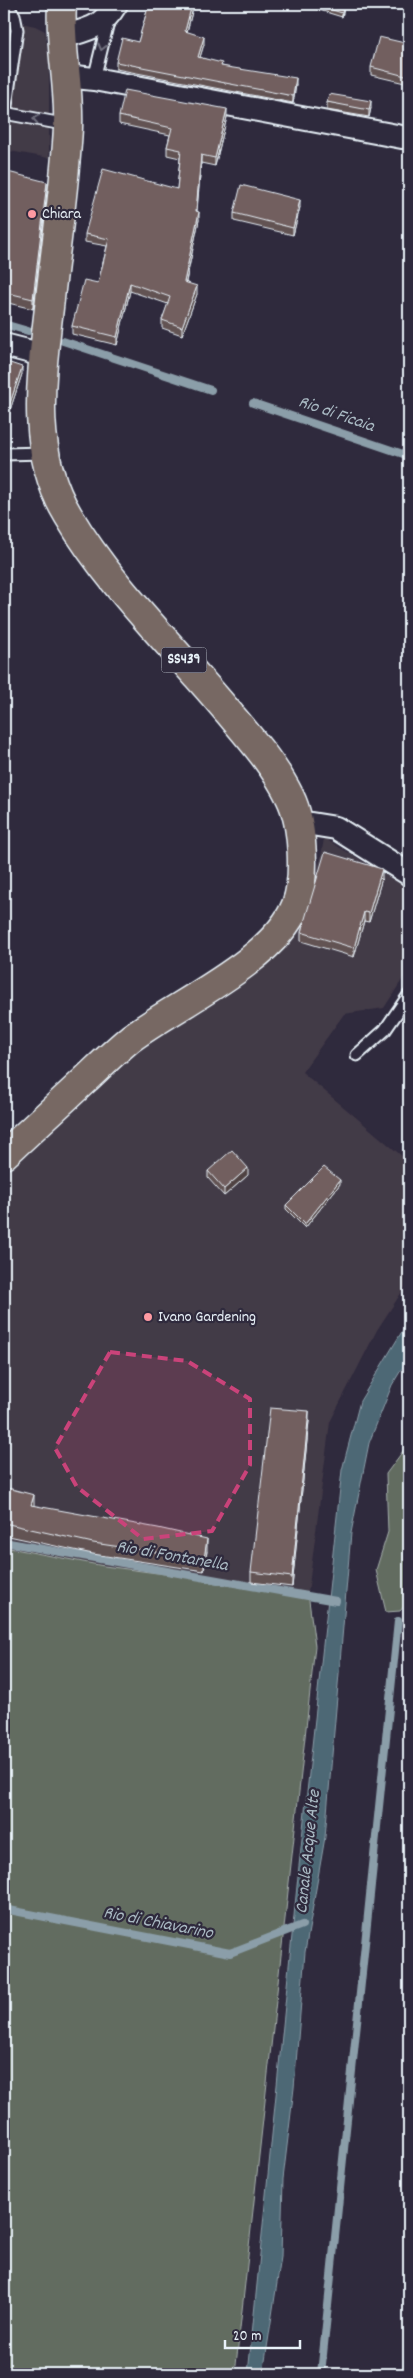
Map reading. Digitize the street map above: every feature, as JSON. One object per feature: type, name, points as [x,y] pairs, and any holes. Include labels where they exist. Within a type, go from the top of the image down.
[{"type":"main road","name":"SS439","points":[[4,1155],[128,1040],[252,958],[282,929],[296,904],[302,858],[299,822],[292,800],[281,781],[254,743],[93,552],[66,513],[53,483],[45,453],[39,413],[68,125],[66,76],[58,18]]},
{"type":"street","points":[[58,18],[98,26],[113,9]]},
{"type":"street","points":[[66,76],[94,79],[402,137]]},
{"type":"street","points":[[4,344],[44,355]]},
{"type":"street","points":[[299,822],[336,828],[409,874]]},
{"type":"lane","points":[[4,4],[14,15],[17,30],[4,113],[68,125]]},
{"type":"lane","points":[[94,79],[113,9]]},
{"type":"lane","points":[[5,453],[45,453]]},
{"type":"lane","points":[[357,1054],[385,1030],[409,995]]},
{"type":"highlighted area","points":[[110,1352],[187,1361],[250,1399],[250,1465],[212,1531],[143,1539],[77,1487],[55,1448]]},
{"type":"shaded area","points":[[4,19],[35,26],[45,31],[49,61],[49,158],[4,150]]},
{"type":"shaded area","points":[[324,838],[409,889],[409,969],[384,1008],[344,1014],[302,1072],[409,1162],[409,1281],[377,1330],[330,1422],[308,1593],[104,1566],[4,1547],[4,1166],[123,1059],[172,1029],[293,933],[321,857]]},
{"type":"green space","points":[[409,1443],[409,1601],[400,1611],[386,1612],[376,1570],[388,1532],[386,1474]]},
{"type":"green space","points":[[4,1547],[104,1566],[308,1593],[315,1646],[235,2374],[4,2374]]},
{"type":"water","name":"Canale Acque Alte","points":[[409,1320],[409,1357],[392,1385],[369,1443],[351,1533],[325,1837],[305,1952],[294,2088],[283,2179],[281,2257],[263,2374],[248,2374],[299,1866],[342,1470],[360,1401]]},
{"type":"building","points":[[149,4],[192,4],[185,31],[204,37],[198,57],[222,63],[221,66],[296,78],[293,96],[116,62],[122,38],[138,42]]},
{"type":"building","points":[[316,4],[344,4],[342,13]]},
{"type":"building","points":[[379,37],[409,44],[409,77],[371,67]]},
{"type":"building","points":[[125,90],[227,109],[215,158],[201,155],[196,211],[199,212],[184,282],[197,286],[182,327],[162,320],[170,297],[130,283],[117,337],[72,326],[84,280],[98,283],[109,239],[85,234],[103,169],[177,189],[181,150],[167,147],[172,128],[119,116]]},
{"type":"building","points":[[329,94],[371,101],[369,110],[327,102]]},
{"type":"building","points":[[4,171],[47,182],[33,299],[4,292],[4,234],[8,207],[4,206]]},
{"type":"building","points":[[241,185],[300,200],[293,228],[234,213]]},
{"type":"building","points":[[4,361],[22,367],[7,412],[4,411]]},
{"type":"building","points":[[325,852],[382,869],[369,913],[364,912],[354,948],[301,932]]},
{"type":"building","points":[[232,1150],[248,1168],[224,1189],[208,1171]]},
{"type":"building","points":[[324,1167],[340,1180],[305,1224],[286,1205]]},
{"type":"building","points":[[270,1408],[309,1411],[292,1577],[251,1572]]},
{"type":"building","points":[[4,1487],[34,1495],[31,1505],[158,1528],[207,1539],[204,1559],[93,1543],[4,1523]]},
{"type":"waterway","name":"Rio di Ficaia","points":[[4,324],[28,331]]},
{"type":"waterway","name":"Rio di Ficaia","points":[[63,341],[211,390]]},
{"type":"waterway","name":"Rio di Ficaia","points":[[253,403],[409,456]]},
{"type":"waterway","name":"Rio di Fontanella","points":[[4,1542],[336,1601]]},
{"type":"waterway","points":[[321,2374],[398,1621]]},
{"type":"waterway","name":"Rio di Chiavarino","points":[[4,1909],[230,1953],[302,1925]]},
{"type":"place","name":"Chiara","points":[[32,214]]},
{"type":"place","name":"Ivano Gardening","points":[[148,1317]]}]
